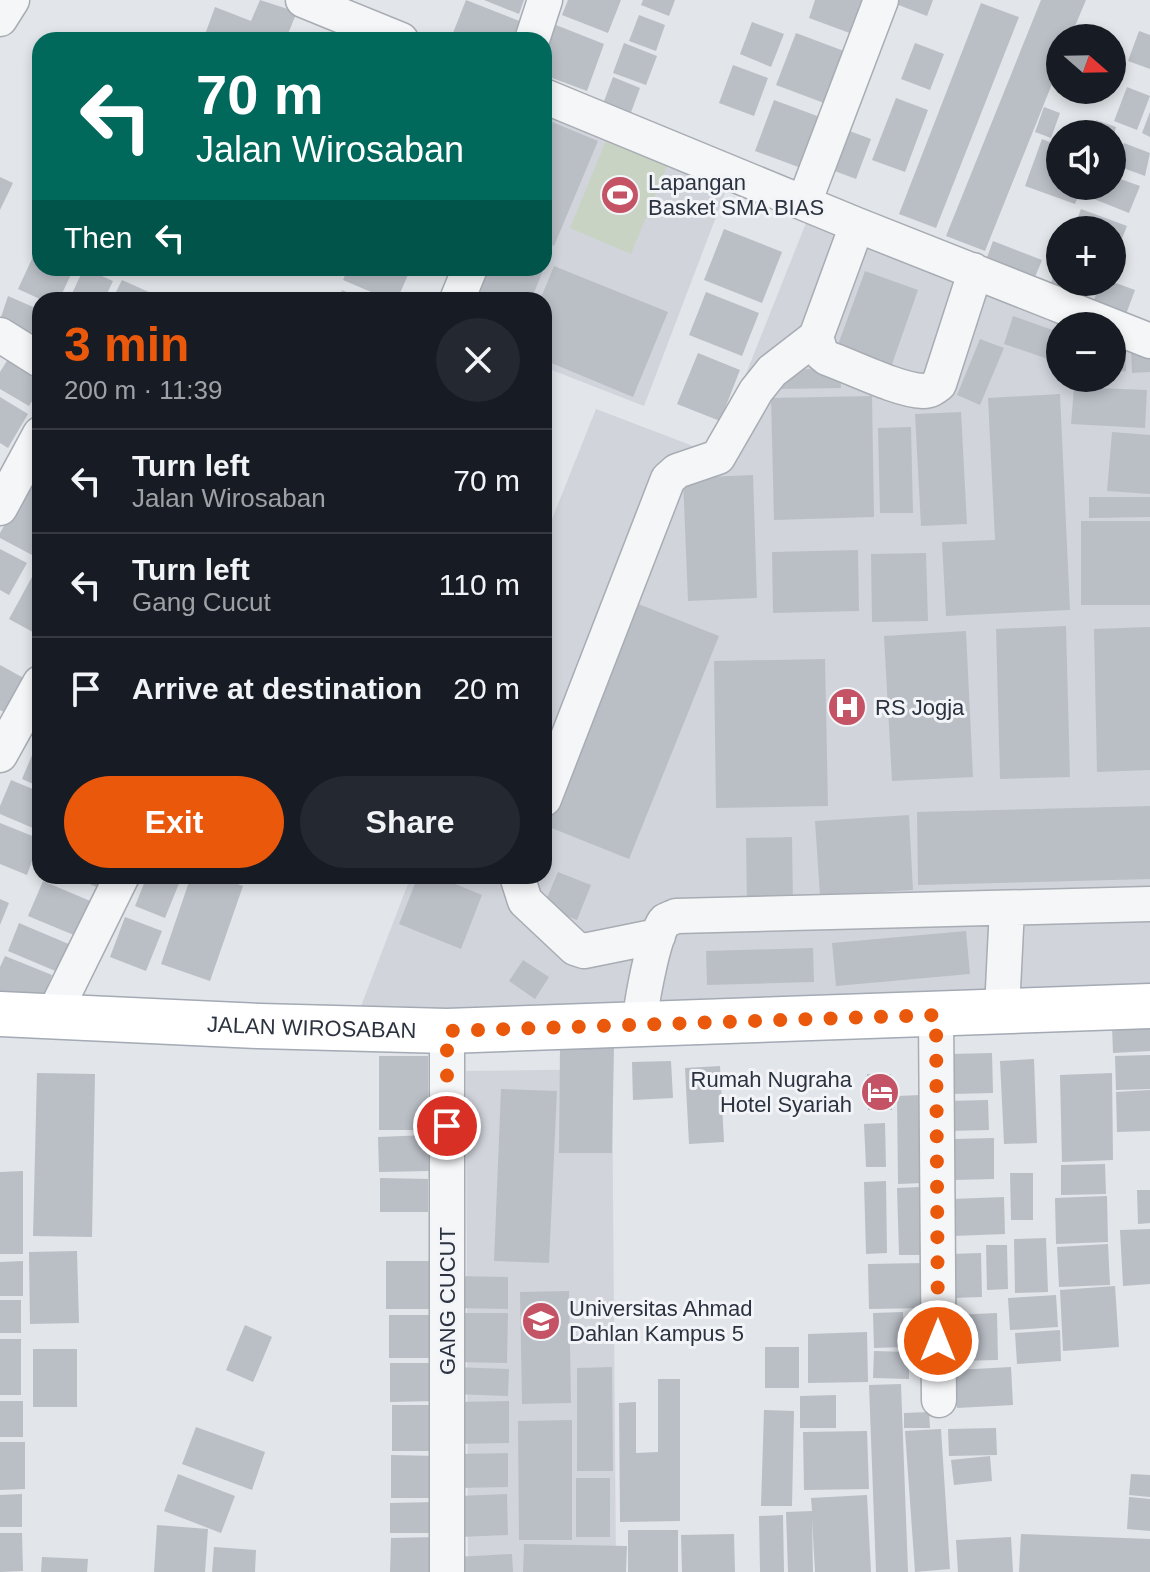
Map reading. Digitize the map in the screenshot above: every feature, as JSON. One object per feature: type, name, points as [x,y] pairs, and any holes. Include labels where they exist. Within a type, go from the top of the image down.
[{"type":"main road","name":"JALAN WIROSABAN","points":[[0,1014],[447,1031],[640,1017],[936,1015],[1002,1009],[1150,1006]]},
{"type":"street","points":[[0,19],[12,0]]},
{"type":"street","points":[[303,0],[381,32]]},
{"type":"street","points":[[535,32],[545,0]]},
{"type":"street","points":[[804,203],[881,0]]},
{"type":"street","points":[[552,99],[1150,341]]},
{"type":"street","points":[[552,778],[668,479],[677,471],[718,457],[756,391],[772,371],[816,337],[857,225]]},
{"type":"street","points":[[816,337],[821,353],[827,358],[910,389],[930,390],[939,384],[973,270]]},
{"type":"street","points":[[0,335],[32,355]]},
{"type":"street","points":[[0,508],[32,449]]},
{"type":"street","points":[[0,755],[32,697]]},
{"type":"street","points":[[53,1016],[118,884]]},
{"type":"street","points":[[520,884],[525,901],[575,948],[584,951],[658,936]]},
{"type":"street","points":[[640,1017],[658,936],[664,922],[676,916],[1150,904]]},
{"type":"street","points":[[1002,1009],[1007,908]]},
{"type":"street","points":[[936,1015],[939,1400]]},
{"type":"street","name":"GANG CUCUT","points":[[447,1031],[447,1572]]},
{"type":"shaded area","points":[[552,111],[730,180],[644,406],[552,370],[552,292],[460,292],[467,276],[552,276]]},
{"type":"shaded area","name":"RS Jogja","points":[[806,223],[1046,317],[1046,392],[1126,392],[1126,349],[1150,358],[1150,990],[358,1014],[408,884],[552,884],[552,519],[596,409],[714,454]]},
{"type":"shaded area","name":"Universitas Ahmad Dahlan Kampus 5","points":[[612,1069],[616,1572],[468,1572],[466,1071]]},
{"type":"green space","name":"Lapangan Basket SMA BIAS","points":[[608,136],[669,161],[631,254],[570,228]]},
{"type":"building","points":[[260,0],[297,12],[289,32],[206,32],[215,7],[251,21]]},
{"type":"building","points":[[466,0],[522,22],[518,32],[453,32]]},
{"type":"building","points":[[484,0],[524,0],[519,14]]},
{"type":"building","points":[[568,0],[621,0],[608,33],[562,15]]},
{"type":"building","points":[[643,0],[675,0],[669,16],[641,5]]},
{"type":"building","points":[[815,0],[869,0],[855,35],[809,18]]},
{"type":"building","points":[[898,0],[933,0],[927,16],[896,4]]},
{"type":"building","points":[[1041,0],[1086,0],[1076,24],[1046,24],[1046,99],[985,251],[946,236]]},
{"type":"building","points":[[981,3],[1019,17],[936,228],[899,214]]},
{"type":"building","points":[[639,15],[665,25],[656,51],[629,41]]},
{"type":"building","points":[[752,22],[784,34],[771,67],[740,54]]},
{"type":"building","points":[[556,25],[604,44],[587,91],[552,78],[552,35]]},
{"type":"building","points":[[1139,31],[1150,35],[1150,69],[1128,61]]},
{"type":"building","points":[[796,33],[844,51],[824,103],[776,85]]},
{"type":"building","points":[[624,43],[657,56],[646,85],[613,73]]},
{"type":"building","points":[[915,43],[944,54],[930,90],[901,79]]},
{"type":"building","points":[[733,65],[768,78],[754,116],[719,103]]},
{"type":"building","points":[[613,77],[640,88],[630,115],[603,104]]},
{"type":"building","points":[[1127,87],[1150,96],[1137,130],[1126,126],[1126,120],[1114,120],[1120,104],[1126,104]]},
{"type":"building","points":[[896,98],[928,110],[905,172],[872,160]]},
{"type":"building","points":[[774,100],[820,117],[801,168],[755,151]]},
{"type":"building","points":[[1044,107],[1060,113],[1057,120],[1046,120],[1046,136],[1035,132]]},
{"type":"building","points":[[1150,112],[1150,137],[1142,133]]},
{"type":"building","points":[[552,122],[598,141],[552,245]]},
{"type":"building","points":[[847,130],[871,139],[856,179],[832,170]]},
{"type":"building","points":[[1042,139],[1046,141],[1046,194],[1025,186]]},
{"type":"building","points":[[1126,144],[1150,153],[1145,176],[1126,169]]},
{"type":"building","points":[[0,177],[13,183],[0,210]]},
{"type":"building","points":[[1126,181],[1140,186],[1129,213],[1096,200],[1126,200]]},
{"type":"building","points":[[1081,209],[1100,216],[1078,216]]},
{"type":"building","points":[[724,229],[782,252],[762,303],[704,280]]},
{"type":"building","points":[[993,241],[1042,260],[1033,282],[985,263]]},
{"type":"building","points":[[32,259],[32,276],[70,276],[63,292],[32,292],[32,295],[18,289]]},
{"type":"building","points":[[554,266],[668,312],[633,397],[552,363],[552,292],[543,292]]},
{"type":"building","points":[[865,271],[918,290],[890,370],[836,350]]},
{"type":"building","points":[[80,276],[102,276],[113,281],[108,292],[73,292]]},
{"type":"building","points":[[345,276],[408,276],[400,292],[371,292],[343,280]]},
{"type":"building","points":[[484,276],[541,276],[534,292],[477,292]]},
{"type":"building","points":[[122,280],[149,292],[116,292]]},
{"type":"building","points":[[1126,287],[1135,290],[1126,314],[1092,305],[1096,296],[1126,296]]},
{"type":"building","points":[[706,292],[759,313],[742,356],[689,335]]},
{"type":"building","points":[[8,296],[32,306],[31,334],[0,320]]},
{"type":"building","points":[[1013,316],[1046,328],[1046,358],[1004,344]]},
{"type":"building","points":[[980,339],[1004,348],[980,405],[957,395]]},
{"type":"building","points":[[1131,349],[1150,349],[1150,372],[1132,373]]},
{"type":"building","points":[[698,353],[740,370],[720,421],[677,404]]},
{"type":"building","points":[[11,354],[32,366],[32,401],[29,406],[0,389],[0,372]]},
{"type":"building","points":[[840,368],[841,388],[779,389],[779,370]]},
{"type":"building","points":[[1147,390],[1145,428],[1071,424],[1074,392]]},
{"type":"building","points":[[1060,394],[1070,610],[946,616],[942,542],[995,540],[988,398]]},
{"type":"building","points":[[872,396],[874,517],[774,520],[771,398]]},
{"type":"building","points":[[0,397],[28,414],[8,448],[0,443]]},
{"type":"building","points":[[961,412],[967,524],[921,526],[915,414]]},
{"type":"building","points":[[911,427],[913,513],[880,513],[878,428]]},
{"type":"building","points":[[1112,432],[1150,435],[1150,494],[1107,491]]},
{"type":"building","points":[[753,475],[757,598],[688,601],[683,478]]},
{"type":"building","points":[[32,478],[32,555],[0,538]]},
{"type":"building","points":[[1089,497],[1150,497],[1150,517],[1089,518]]},
{"type":"building","points":[[1081,521],[1150,521],[1150,605],[1081,605]]},
{"type":"building","points":[[0,549],[27,563],[9,595],[0,590]]},
{"type":"building","points":[[858,550],[859,611],[773,613],[772,552]]},
{"type":"building","points":[[926,553],[928,621],[872,622],[871,554]]},
{"type":"building","points":[[32,577],[32,632],[9,619]]},
{"type":"building","points":[[631,601],[719,636],[629,859],[552,828],[552,798]]},
{"type":"building","points":[[1066,626],[1070,777],[1000,779],[996,629]]},
{"type":"building","points":[[1150,627],[1150,770],[1097,772],[1094,629]]},
{"type":"building","points":[[966,631],[973,777],[892,781],[884,636]]},
{"type":"building","points":[[825,659],[828,806],[716,808],[714,661]]},
{"type":"building","points":[[0,665],[31,682],[11,716],[0,710]]},
{"type":"building","points":[[32,755],[32,783],[22,779]]},
{"type":"building","points":[[11,780],[32,789],[32,828],[0,814],[0,806]]},
{"type":"building","points":[[1150,806],[1150,879],[918,885],[917,812]]},
{"type":"building","points":[[909,815],[913,890],[820,896],[815,821]]},
{"type":"building","points":[[0,823],[32,836],[32,861],[27,875],[0,864]]},
{"type":"building","points":[[792,837],[793,906],[747,907],[746,838]]},
{"type":"building","points":[[558,872],[591,885],[577,920],[543,907]]},
{"type":"building","points":[[42,884],[50,884],[95,903],[81,938],[28,916]]},
{"type":"building","points":[[144,884],[179,884],[165,918],[135,906]]},
{"type":"building","points":[[188,884],[243,886],[210,981],[161,964]]},
{"type":"building","points":[[415,884],[455,884],[482,895],[461,949],[399,924]]},
{"type":"building","points":[[0,899],[9,903],[0,925]]},
{"type":"building","points":[[125,917],[162,931],[146,971],[110,957]]},
{"type":"building","points":[[19,923],[71,945],[60,973],[8,951]]},
{"type":"building","points":[[966,931],[970,974],[836,986],[832,943]]},
{"type":"building","points":[[813,948],[814,982],[707,985],[706,951]]},
{"type":"building","points":[[5,956],[52,975],[36,1014],[0,999],[0,967]]},
{"type":"building","points":[[523,960],[549,977],[535,999],[509,981]]},
{"type":"building","points":[[1150,1024],[1150,1051],[1113,1053],[1112,1026]]},
{"type":"building","points":[[560,1046],[614,1046],[612,1153],[559,1153]]},
{"type":"building","points":[[992,1053],[993,1093],[951,1094],[951,1054]]},
{"type":"building","points":[[1150,1055],[1150,1089],[1116,1090],[1115,1056]]},
{"type":"building","points":[[379,1056],[428,1056],[428,1130],[379,1130]]},
{"type":"building","points":[[1034,1059],[1037,1143],[1004,1144],[1000,1061]]},
{"type":"building","points":[[671,1061],[673,1098],[633,1100],[632,1062]]},
{"type":"building","points":[[720,1066],[724,1142],[689,1144],[685,1068]]},
{"type":"building","points":[[37,1073],[95,1074],[92,1237],[33,1236]]},
{"type":"building","points":[[1112,1073],[1113,1160],[1062,1162],[1060,1075]]},
{"type":"building","name":"Rumah Nugraha Hotel Syariah","points":[[867,1074],[891,1074],[892,1110],[868,1110]]},
{"type":"building","points":[[501,1089],[557,1091],[549,1263],[494,1261]]},
{"type":"building","points":[[1150,1090],[1150,1131],[1117,1132],[1116,1092]]},
{"type":"building","points":[[921,1095],[923,1183],[898,1184],[897,1096]]},
{"type":"building","points":[[988,1100],[989,1130],[947,1131],[946,1101]]},
{"type":"building","points":[[885,1123],[886,1167],[866,1167],[864,1124]]},
{"type":"building","points":[[428,1135],[429,1171],[379,1172],[378,1137]]},
{"type":"building","points":[[994,1138],[994,1179],[954,1180],[953,1139]]},
{"type":"building","points":[[1105,1164],[1106,1194],[1061,1195],[1061,1165]]},
{"type":"building","points":[[23,1171],[23,1254],[0,1254],[0,1172]]},
{"type":"building","points":[[1010,1173],[1033,1173],[1033,1220],[1011,1220]]},
{"type":"building","points":[[380,1178],[428,1179],[428,1212],[380,1212]]},
{"type":"building","points":[[886,1181],[887,1253],[866,1254],[864,1182]]},
{"type":"building","points":[[920,1187],[921,1255],[899,1255],[897,1188]]},
{"type":"building","points":[[1137,1190],[1150,1190],[1150,1223],[1138,1224]]},
{"type":"building","points":[[1107,1196],[1108,1242],[1056,1244],[1055,1198]]},
{"type":"building","points":[[1004,1197],[1005,1234],[953,1236],[952,1199]]},
{"type":"building","points":[[1150,1229],[1150,1284],[1123,1286],[1120,1230]]},
{"type":"building","points":[[1046,1238],[1048,1292],[1015,1293],[1014,1239]]},
{"type":"building","points":[[1108,1244],[1110,1285],[1059,1287],[1057,1247]]},
{"type":"building","points":[[986,1245],[1007,1245],[1008,1289],[987,1290]]},
{"type":"building","points":[[77,1251],[79,1323],[30,1324],[29,1252]]},
{"type":"building","points":[[981,1253],[982,1297],[951,1298],[950,1254]]},
{"type":"building","points":[[23,1261],[23,1296],[0,1296],[0,1262]]},
{"type":"building","points":[[386,1261],[437,1261],[437,1309],[386,1309]]},
{"type":"building","points":[[925,1263],[926,1308],[869,1309],[868,1264]]},
{"type":"building","points":[[455,1276],[508,1277],[508,1309],[455,1308]]},
{"type":"building","points":[[1115,1286],[1119,1347],[1063,1351],[1060,1290]]},
{"type":"building","points":[[569,1291],[571,1403],[522,1404],[520,1292]]},
{"type":"building","points":[[1056,1295],[1058,1327],[1010,1330],[1008,1298]]},
{"type":"building","points":[[0,1300],[21,1300],[21,1333],[0,1333]]},
{"type":"building","points":[[903,1312],[904,1347],[874,1348],[873,1313]]},
{"type":"building","points":[[455,1313],[508,1313],[507,1363],[454,1362]]},
{"type":"building","points":[[997,1313],[998,1360],[955,1361],[954,1315]]},
{"type":"building","points":[[389,1315],[436,1315],[436,1358],[389,1358]]},
{"type":"building","points":[[245,1325],[272,1337],[253,1382],[226,1370]]},
{"type":"building","points":[[1060,1330],[1061,1361],[1017,1364],[1015,1333]]},
{"type":"building","points":[[867,1332],[868,1382],[808,1383],[808,1334]]},
{"type":"building","points":[[0,1339],[21,1339],[21,1395],[0,1395]]},
{"type":"building","points":[[765,1347],[799,1347],[799,1388],[765,1388]]},
{"type":"building","points":[[33,1349],[77,1349],[77,1407],[33,1407]]},
{"type":"building","points":[[874,1351],[909,1352],[909,1379],[873,1378]]},
{"type":"building","points":[[390,1363],[436,1363],[436,1401],[390,1402]]},
{"type":"building","points":[[453,1367],[509,1369],[508,1396],[452,1394]]},
{"type":"building","points":[[612,1367],[613,1471],[577,1471],[577,1368]]},
{"type":"building","points":[[1011,1367],[1013,1405],[957,1408],[955,1370]]},
{"type":"building","points":[[658,1379],[680,1379],[680,1521],[620,1522],[619,1403],[636,1402],[636,1453],[658,1452]]},
{"type":"building","points":[[901,1384],[908,1572],[876,1572],[869,1385]]},
{"type":"building","points":[[836,1395],[836,1428],[800,1428],[800,1396]]},
{"type":"building","points":[[0,1401],[23,1401],[23,1437],[0,1437]]},
{"type":"building","points":[[509,1401],[509,1443],[456,1444],[455,1402]]},
{"type":"building","points":[[392,1405],[438,1405],[438,1451],[392,1451]]},
{"type":"building","points":[[764,1410],[794,1411],[792,1506],[761,1506]]},
{"type":"building","points":[[929,1412],[930,1428],[904,1428],[904,1413]]},
{"type":"building","points":[[572,1420],[572,1540],[519,1540],[518,1421]]},
{"type":"building","points":[[196,1427],[265,1452],[252,1490],[182,1464]]},
{"type":"building","points":[[996,1428],[997,1455],[949,1456],[948,1429]]},
{"type":"building","points":[[941,1429],[950,1569],[915,1572],[905,1431]]},
{"type":"building","points":[[867,1431],[869,1489],[804,1490],[803,1432]]},
{"type":"building","points":[[0,1442],[25,1442],[25,1489],[0,1490]]},
{"type":"building","points":[[508,1453],[508,1487],[459,1488],[459,1454]]},
{"type":"building","points":[[391,1455],[437,1456],[437,1498],[391,1498]]},
{"type":"building","points":[[990,1456],[992,1481],[954,1485],[951,1460]]},
{"type":"building","points":[[178,1474],[235,1496],[221,1533],[164,1511]]},
{"type":"building","points":[[1131,1474],[1150,1475],[1150,1497],[1129,1495]]},
{"type":"building","points":[[576,1478],[610,1478],[610,1537],[576,1537]]},
{"type":"building","points":[[22,1494],[22,1527],[0,1527],[0,1495]]},
{"type":"building","points":[[507,1494],[508,1535],[459,1537],[458,1496]]},
{"type":"building","points":[[867,1495],[871,1572],[815,1572],[812,1519],[813,1572],[788,1572],[786,1512],[812,1511],[811,1498]]},
{"type":"building","points":[[1129,1497],[1150,1499],[1150,1531],[1127,1529]]},
{"type":"building","points":[[435,1502],[435,1533],[390,1533],[390,1503]]},
{"type":"building","points":[[783,1515],[784,1572],[760,1572],[759,1516]]},
{"type":"building","points":[[157,1525],[208,1529],[205,1572],[154,1572]]},
{"type":"building","points":[[628,1530],[678,1530],[678,1572],[628,1572]]},
{"type":"building","points":[[0,1533],[22,1533],[23,1571],[0,1572]]},
{"type":"building","points":[[734,1534],[735,1572],[682,1572],[681,1535]]},
{"type":"building","points":[[1021,1534],[1150,1539],[1150,1572],[1019,1572]]},
{"type":"building","points":[[437,1537],[436,1572],[390,1572],[391,1538]]},
{"type":"building","points":[[1011,1537],[1013,1572],[958,1572],[956,1540]]},
{"type":"building","points":[[524,1544],[627,1546],[626,1572],[523,1572]]},
{"type":"building","points":[[214,1547],[256,1550],[255,1572],[212,1572]]},
{"type":"building","points":[[512,1554],[513,1572],[457,1572],[456,1557]]},
{"type":"building","points":[[42,1557],[88,1559],[87,1572],[41,1572]]},
{"type":"place","name":"Lapangan Basket SMA BIAS","points":[[620,195]]},
{"type":"place","name":"RS Jogja","points":[[847,707]]},
{"type":"place","name":"Rumah Nugraha Hotel Syariah","points":[[880,1092]]},
{"type":"place","name":"Universitas Ahmad Dahlan Kampus 5","points":[[541,1321]]},
{"type":"route","points":[[447,1126],[447,1031],[936,1015],[938,1341]]}]
